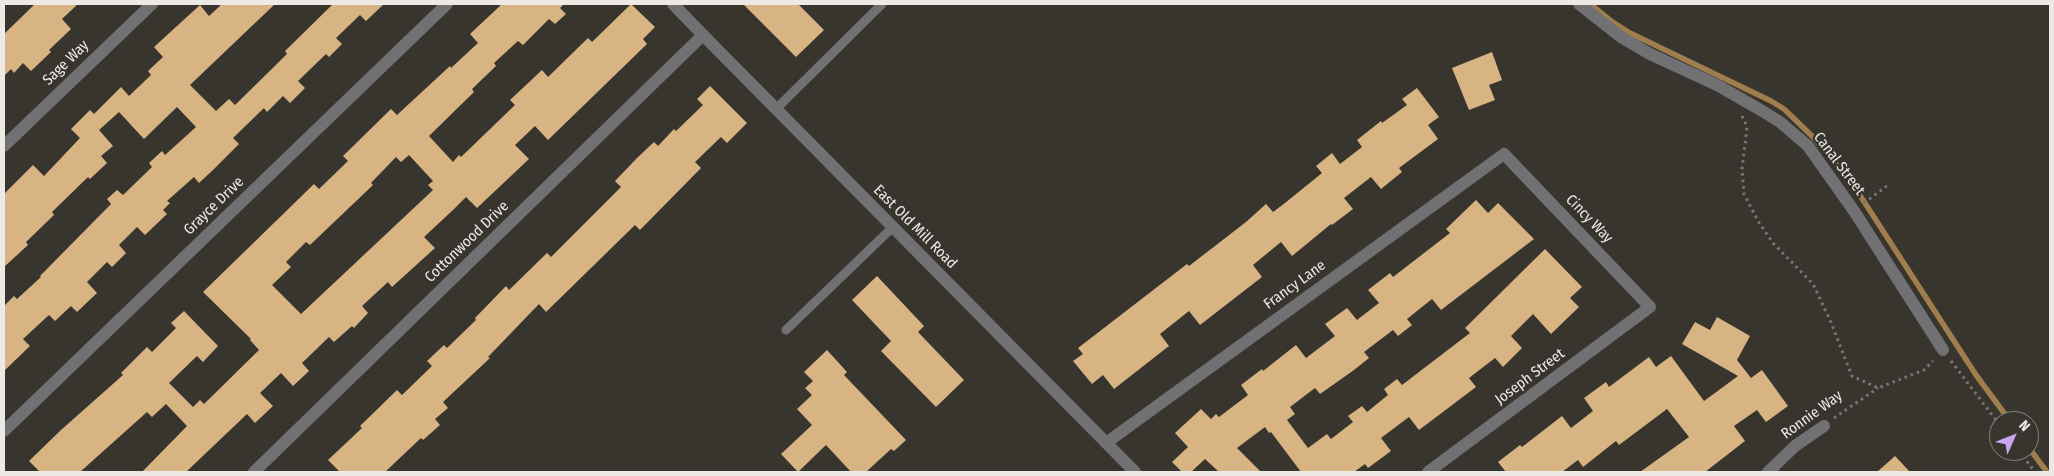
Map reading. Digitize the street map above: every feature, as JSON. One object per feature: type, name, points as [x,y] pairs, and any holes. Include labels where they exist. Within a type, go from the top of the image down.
[{"type":"street","name":"Sage Way","points":[[4,146],[152,4]]},
{"type":"street","name":"Grayce Drive","points":[[4,431],[447,4]]},
{"type":"street","name":"East Old Mill Road","points":[[673,4],[1135,472]]},
{"type":"street","name":"Canal Street","points":[[1579,4],[1621,38],[1759,109],[1780,122],[1808,146],[1854,211],[1944,350]]},
{"type":"street","name":"Cottonwood Drive","points":[[254,472],[703,35]]},
{"type":"street","name":"Cincy Way","points":[[1504,154],[1650,307]]},
{"type":"street","name":"Francy Lane","points":[[1106,443],[1504,154]]},
{"type":"street","name":"Joseph Street","points":[[1428,472],[1650,307]]},
{"type":"street","name":"Ronnie Way","points":[[1768,472],[1795,446],[1824,426]]},
{"type":"lane","points":[[776,108],[882,4]]},
{"type":"lane","points":[[786,330],[893,227]]},
{"type":"path","points":[[1739,109],[1747,127],[1742,169],[1744,194],[1758,221],[1773,243],[1813,284],[1830,320],[1852,376],[1878,388]]},
{"type":"path","points":[[1872,198],[1888,185]]},
{"type":"path","name":"Ronnie Way","points":[[1824,426],[1878,388],[1924,370],[1944,350]]},
{"type":"path","points":[[1944,350],[1989,411]]},
{"type":"path","points":[[2027,461],[2035,472]]},
{"type":"building","points":[[35,4],[78,4],[62,19],[71,29],[49,50],[51,52],[31,71],[23,63],[14,73],[11,69],[4,76],[4,34]]},
{"type":"building","points":[[222,4],[275,4],[190,85],[216,111],[229,99],[235,105],[287,54],[285,51],[333,4],[384,4],[366,21],[360,15],[336,38],[342,44],[329,57],[326,54],[298,81],[305,88],[290,103],[283,96],[267,112],[264,108],[233,138],[239,144],[213,170],[199,183],[194,177],[167,201],[170,203],[163,210],[167,214],[145,235],[137,227],[119,245],[126,253],[112,267],[107,262],[87,282],[97,293],[77,312],[71,306],[55,321],[49,315],[23,339],[30,346],[4,371],[4,306],[14,296],[17,299],[41,277],[111,204],[107,199],[117,190],[123,195],[152,167],[149,163],[162,151],[165,155],[196,127],[177,107],[144,139],[119,112],[99,130],[113,146],[101,156],[107,163],[90,179],[88,177],[52,212],[54,215],[26,242],[28,245],[4,267],[4,194],[33,165],[44,176],[80,138],[71,129],[90,110],[94,114],[121,87],[129,96],[151,75],[148,71],[163,57],[154,47],[200,5],[209,16]]},
{"type":"building","points":[[502,4],[564,4],[560,8],[566,14],[555,24],[549,19],[523,45],[518,41],[494,63],[496,66],[472,89],[474,92],[429,136],[453,162],[459,155],[461,157],[515,105],[510,100],[542,70],[548,77],[588,38],[592,42],[631,4],[655,27],[643,39],[647,44],[548,140],[535,126],[515,145],[529,159],[477,208],[466,197],[424,237],[435,248],[392,287],[388,282],[362,306],[368,313],[354,328],[352,326],[334,342],[329,337],[302,363],[309,371],[293,386],[281,373],[260,393],[273,406],[255,423],[247,414],[186,472],[142,472],[187,426],[166,404],[152,417],[147,412],[80,472],[40,472],[29,461],[123,375],[121,373],[147,347],[152,352],[176,328],[171,323],[184,311],[218,346],[203,362],[197,356],[169,383],[193,407],[200,400],[204,404],[259,350],[251,339],[203,292],[314,184],[319,189],[348,161],[343,156],[391,109],[397,115],[478,43],[470,34]],"holes":[[[409,155],[433,181],[428,185],[433,190],[301,314],[272,285],[291,267],[286,262],[306,242],[310,245],[373,185],[371,183],[396,157],[401,162]]]},
{"type":"building","points":[[743,4],[798,4],[824,30],[796,57]]},
{"type":"building","points":[[1492,52],[1502,80],[1489,85],[1495,100],[1469,110],[1452,68]]},
{"type":"building","points":[[710,86],[747,123],[727,143],[721,137],[695,162],[701,168],[640,230],[635,225],[546,312],[539,304],[488,357],[490,358],[443,402],[448,408],[435,419],[440,425],[423,440],[421,438],[385,472],[340,472],[328,460],[362,428],[360,426],[397,390],[402,395],[432,366],[427,361],[444,345],[447,348],[476,320],[475,318],[506,286],[509,290],[547,253],[551,257],[621,187],[615,181],[637,158],[654,142],[658,146],[674,129],[676,131],[703,105],[697,99]]},
{"type":"building","points":[[1417,88],[1439,117],[1428,125],[1438,139],[1399,168],[1402,172],[1381,189],[1371,177],[1344,198],[1353,209],[1331,224],[1292,256],[1281,242],[1253,265],[1262,277],[1200,325],[1189,311],[1160,334],[1169,346],[1114,389],[1103,375],[1092,384],[1073,361],[1083,354],[1078,348],[1187,264],[1189,266],[1266,204],[1273,212],[1285,203],[1322,173],[1316,166],[1332,153],[1340,164],[1362,147],[1357,140],[1381,121],[1382,123],[1407,105],[1402,99]]},
{"type":"building","points":[[1476,200],[1488,213],[1498,203],[1534,239],[1441,310],[1432,299],[1407,319],[1412,325],[1398,336],[1393,330],[1364,352],[1369,358],[1354,370],[1320,394],[1315,388],[1290,407],[1295,414],[1287,420],[1308,448],[1327,434],[1331,439],[1353,422],[1348,416],[1362,406],[1367,412],[1388,395],[1384,389],[1397,379],[1402,385],[1470,333],[1465,328],[1545,249],[1582,287],[1570,298],[1579,307],[1551,334],[1533,314],[1511,336],[1522,348],[1503,367],[1495,358],[1469,378],[1476,387],[1419,430],[1409,417],[1381,438],[1391,451],[1368,468],[1365,464],[1354,472],[1301,472],[1271,432],[1269,433],[1265,427],[1237,448],[1261,472],[1219,472],[1205,459],[1191,472],[1182,472],[1172,462],[1188,447],[1175,433],[1201,409],[1211,419],[1216,414],[1219,417],[1248,395],[1241,385],[1262,369],[1263,371],[1296,345],[1306,358],[1335,336],[1325,324],[1347,308],[1357,320],[1379,303],[1368,290],[1390,273],[1393,277],[1450,233],[1446,229]]},
{"type":"building","points":[[877,276],[924,326],[918,332],[964,380],[936,407],[881,351],[891,341],[852,300]]},
{"type":"building","points":[[1717,317],[1750,336],[1737,360],[1751,378],[1762,370],[1788,406],[1766,422],[1757,410],[1734,426],[1745,441],[1705,472],[1640,472],[1689,437],[1667,409],[1619,445],[1616,441],[1583,467],[1578,460],[1562,472],[1506,472],[1498,462],[1520,445],[1522,447],[1562,416],[1571,428],[1593,411],[1584,398],[1606,382],[1609,387],[1649,357],[1656,367],[1671,356],[1704,401],[1738,376],[1682,344],[1695,322],[1710,330]]},
{"type":"building","points":[[827,350],[847,372],[844,375],[906,440],[894,451],[891,449],[866,472],[851,472],[826,445],[798,472],[781,454],[812,425],[797,409],[812,395],[805,388],[813,381],[804,372]]},
{"type":"building","points":[[1895,456],[1910,472],[1877,472]]},
{"type":"waterway","points":[[1590,4],[1630,33],[1771,101],[1784,109],[1812,136],[1852,183],[1976,375],[2003,411]]},
{"type":"waterway","points":[[2039,461],[2047,472]]}]
